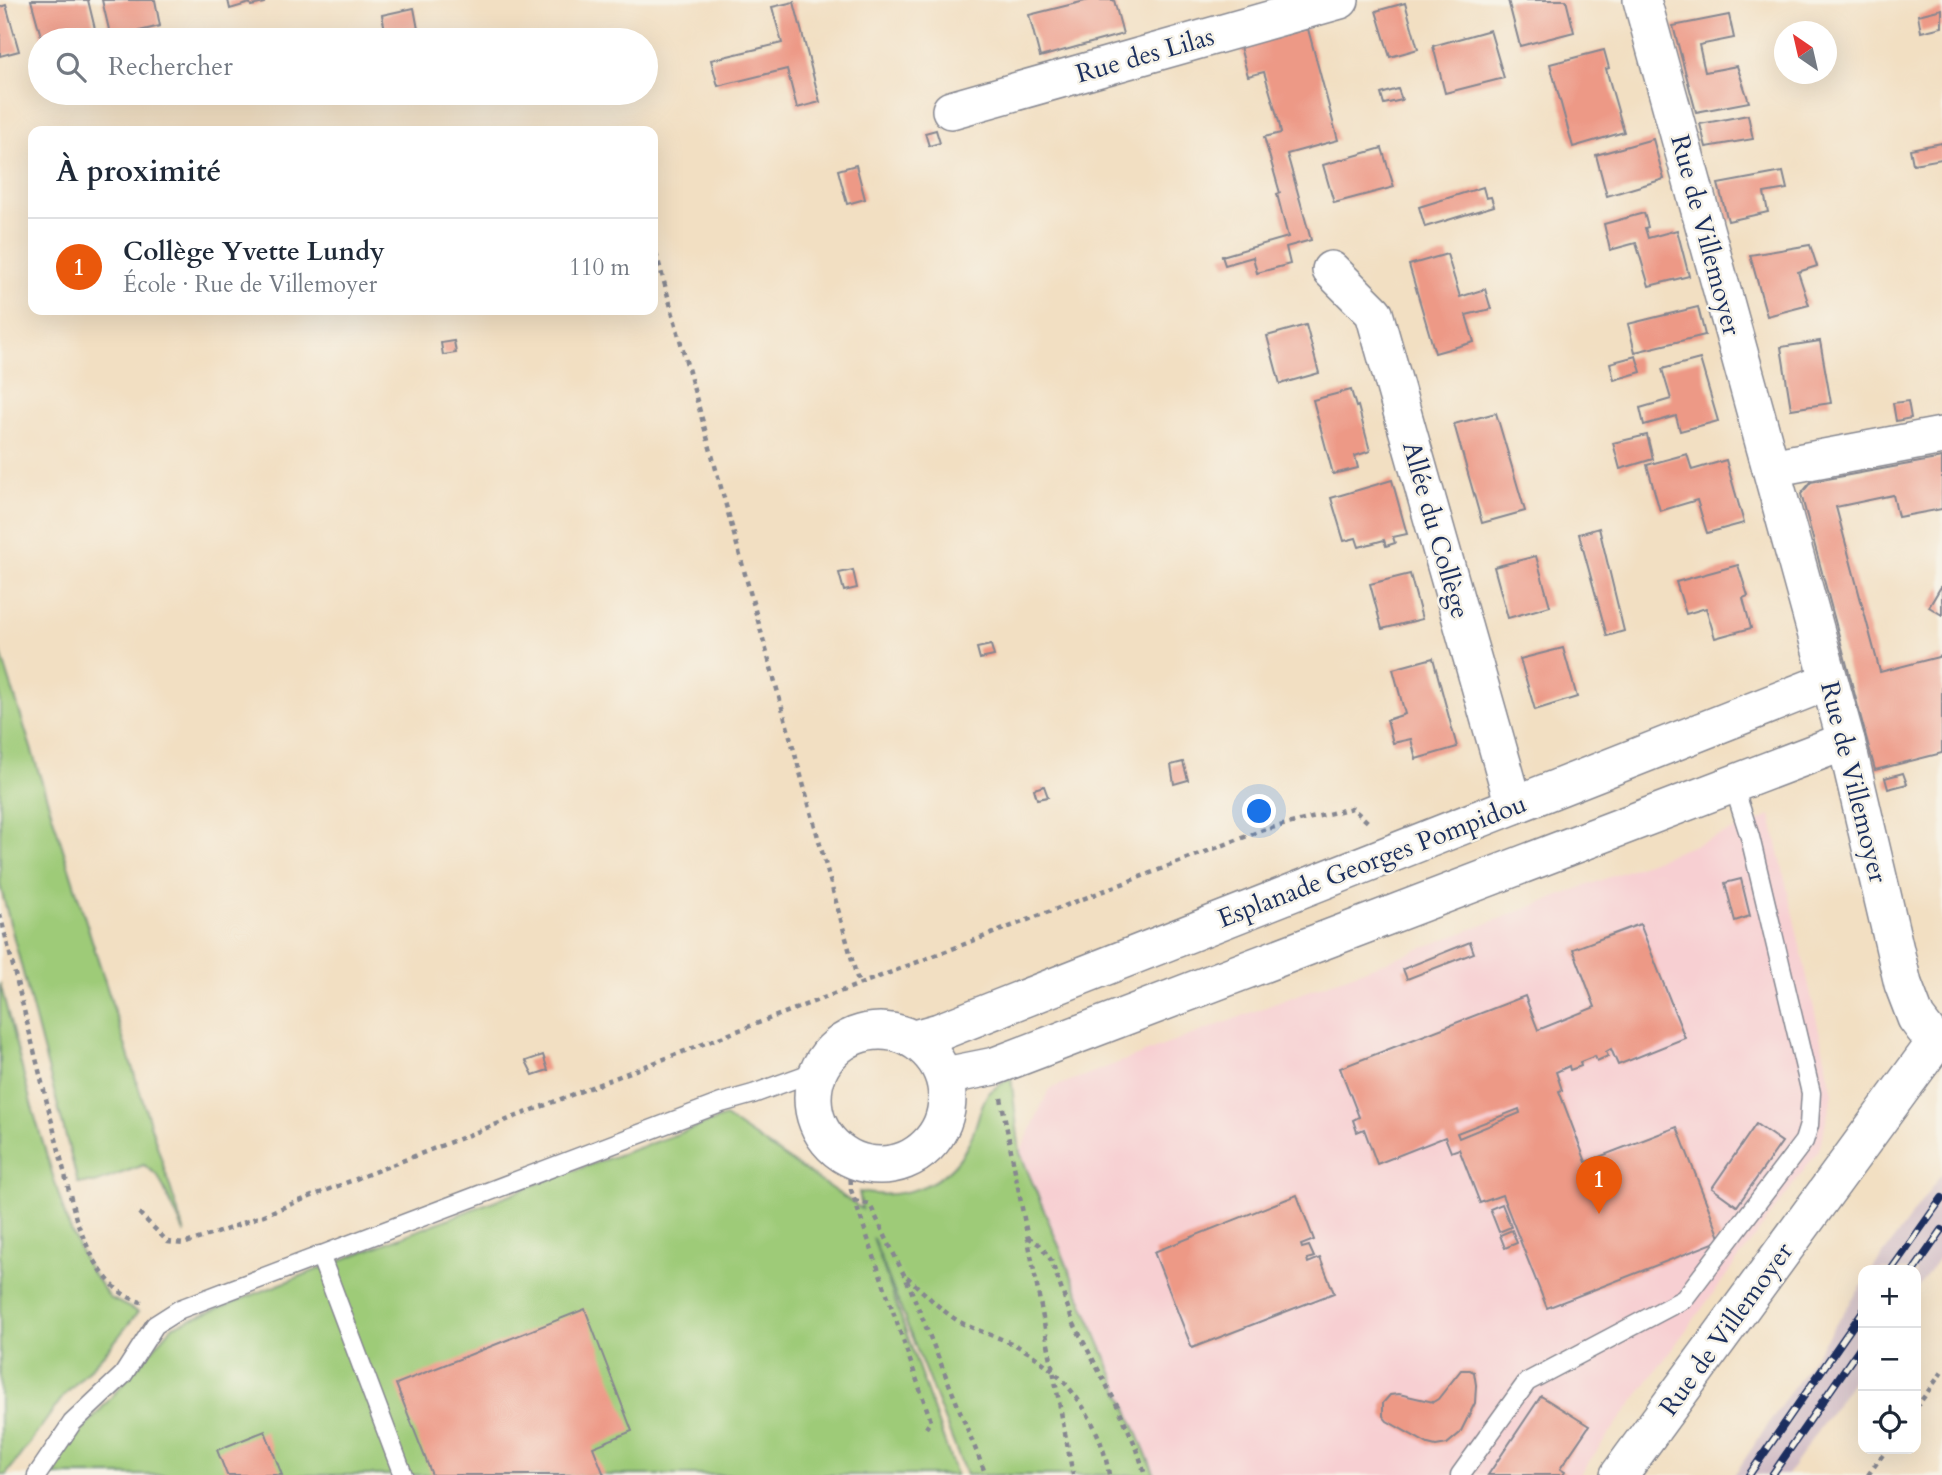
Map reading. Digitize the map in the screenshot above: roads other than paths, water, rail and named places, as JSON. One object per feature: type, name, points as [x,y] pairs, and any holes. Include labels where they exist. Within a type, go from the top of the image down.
[{"type":"street","name":"Rue des Lilas","points":[[951,110],[1340,0]]},
{"type":"street","name":"Rue de Villemoyer","points":[[1619,1475],[1938,1046],[1916,1018],[1903,984],[1846,741],[1642,0]]},
{"type":"street","name":"Allée du Collège","points":[[1331,270],[1374,313],[1514,805]]},
{"type":"street","points":[[1770,468],[1942,436]]},
{"type":"street","name":"Esplanade Georges Pompidou","points":[[914,1038],[939,1032],[1829,681]]},
{"type":"street","points":[[945,1076],[995,1066],[1846,741]]},
{"type":"street","points":[[887,1030],[914,1038],[933,1054],[945,1076],[948,1102],[941,1128],[925,1149],[901,1163],[875,1166],[850,1159],[830,1143],[816,1121],[813,1096],[818,1070],[835,1048],[859,1033],[887,1030]]},
{"type":"lane","points":[[1460,1475],[1527,1382],[1684,1299],[1804,1141],[1809,1125],[1811,1093],[1750,837],[1733,784]]},
{"type":"lane","points":[[37,1475],[72,1423],[123,1375],[155,1325],[180,1309],[721,1103],[818,1070]]},
{"type":"lane","points":[[320,1255],[404,1475]]},
{"type":"railway","points":[[1895,1265],[1942,1198]]},
{"type":"railway","points":[[1918,1265],[1942,1230]]},
{"type":"railway","points":[[1749,1475],[1858,1318]]},
{"type":"railway","points":[[1772,1475],[1858,1350]]},
{"type":"place","name":"Collège Yvette Lundy","points":[[1599,1214]]}]
